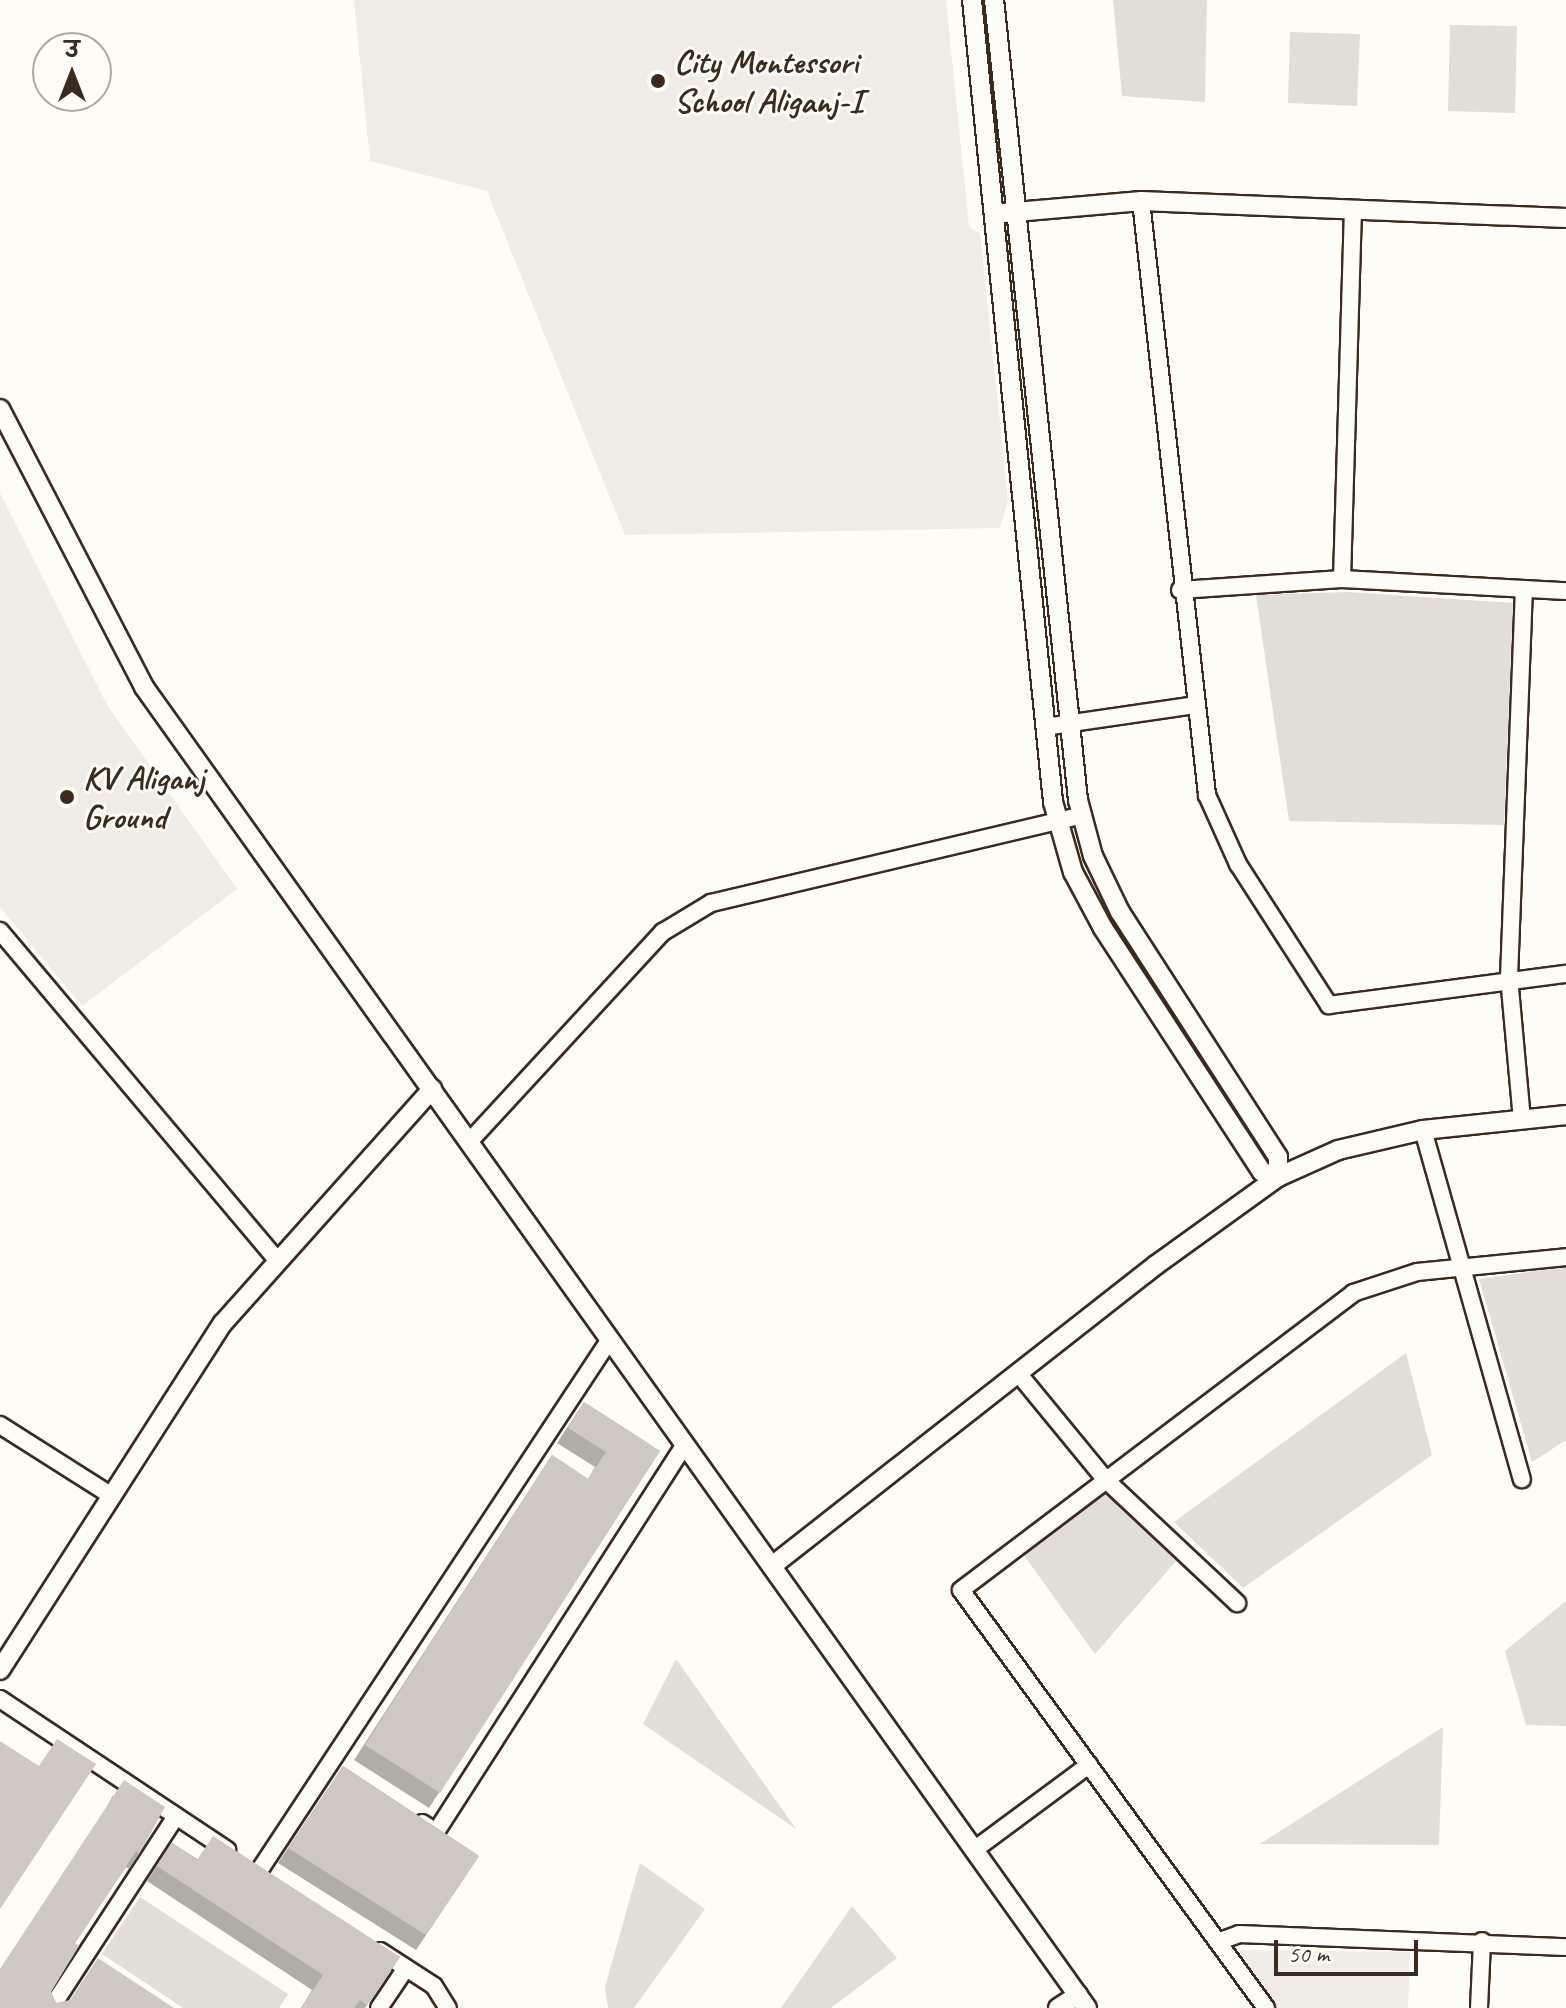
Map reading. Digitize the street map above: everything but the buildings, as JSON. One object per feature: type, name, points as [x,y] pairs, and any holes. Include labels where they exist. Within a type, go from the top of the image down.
[{"type":"street","points":[[972,0],[1045,727],[1059,821],[1073,872],[1103,928],[1262,1172],[1278,1177]]},
{"type":"street","points":[[994,0],[1069,723],[1082,815],[1093,856],[1120,912],[1278,1157],[1278,1177]]},
{"type":"street","points":[[994,214],[1141,201],[1566,218]]},
{"type":"street","points":[[1141,201],[1180,590],[1207,795],[1238,864],[1329,1005],[1509,978],[1566,974]]},
{"type":"street","points":[[1342,579],[1353,210]]},
{"type":"street","points":[[0,409],[144,687],[1083,2001],[1058,2008]]},
{"type":"street","points":[[1180,590],[1342,579],[1566,591]]},
{"type":"street","points":[[1522,1120],[1509,978],[1524,589]]},
{"type":"street","points":[[1045,727],[1195,705]]},
{"type":"street","points":[[469,1142],[663,932],[711,903],[1082,815]]},
{"type":"street","points":[[0,931],[277,1260]]},
{"type":"street","points":[[0,1670],[223,1323],[432,1089]]},
{"type":"street","points":[[772,1566],[1018,1373],[1278,1177],[1338,1150],[1423,1130],[1566,1115]]},
{"type":"street","points":[[1423,1130],[1522,1479]]},
{"type":"street","points":[[1266,2008],[961,1590],[1353,1293],[1417,1272],[1566,1257]]},
{"type":"street","points":[[0,1699],[265,1875],[610,1339]]},
{"type":"street","points":[[1018,1373],[1106,1480],[1237,1603]]},
{"type":"street","points":[[0,1425],[112,1496]]},
{"type":"street","points":[[409,1815],[436,1832],[685,1444]]},
{"type":"street","points":[[974,1850],[1089,1765]]},
{"type":"street","points":[[51,2008],[176,1816]]},
{"type":"street","points":[[1220,1941],[1239,1934],[1482,1941],[1566,1947]]},
{"type":"street","points":[[1479,2008],[1482,1941]]},
{"type":"street","points":[[369,1943],[434,1986],[448,2008]]},
{"type":"street","points":[[379,2008],[406,1968]]},
{"type":"shaded area","points":[[354,0],[946,0],[969,227],[980,233],[1008,500],[1000,528],[625,535],[487,191],[370,161]]},
{"type":"shaded area","points":[[1113,0],[1207,0],[1205,102],[1122,96]]},
{"type":"shaded area","points":[[1450,25],[1517,26],[1515,113],[1448,111]]},
{"type":"shaded area","points":[[1290,32],[1360,34],[1357,106],[1288,103]]},
{"type":"shaded area","points":[[0,493],[107,705],[237,889],[82,1006],[0,907]]},
{"type":"shaded area","points":[[1347,592],[1513,603],[1504,825],[1289,821],[1256,595]]},
{"type":"shaded area","points":[[1566,1267],[1566,1440],[1532,1462],[1479,1279]]},
{"type":"shaded area","points":[[1406,1353],[1432,1455],[1243,1588],[1174,1522]]},
{"type":"shaded area","points":[[1105,1492],[1176,1561],[1095,1654],[1023,1554]]},
{"type":"shaded area","points":[[1566,1601],[1566,1726],[1526,1725],[1505,1651]]},
{"type":"shaded area","points":[[676,1659],[796,1829],[643,1724]]},
{"type":"shaded area","points":[[1443,1727],[1439,1845],[1260,1844]]},
{"type":"shaded area","points":[[640,1863],[705,1909],[634,2008],[608,2008],[605,1987]]},
{"type":"shaded area","points":[[140,1897],[288,1994],[279,2008],[183,2008],[102,1954]]},
{"type":"shaded area","points":[[852,1906],[897,1958],[831,2008],[781,2008]]},
{"type":"shaded area","points":[[1238,1950],[1410,1952],[1408,2008],[1276,2008]]},
{"type":"place","name":"City Montessori School Aliganj-I","points":[[658,81]]},
{"type":"place","name":"KV Aliganj Ground","points":[[67,797]]}]
